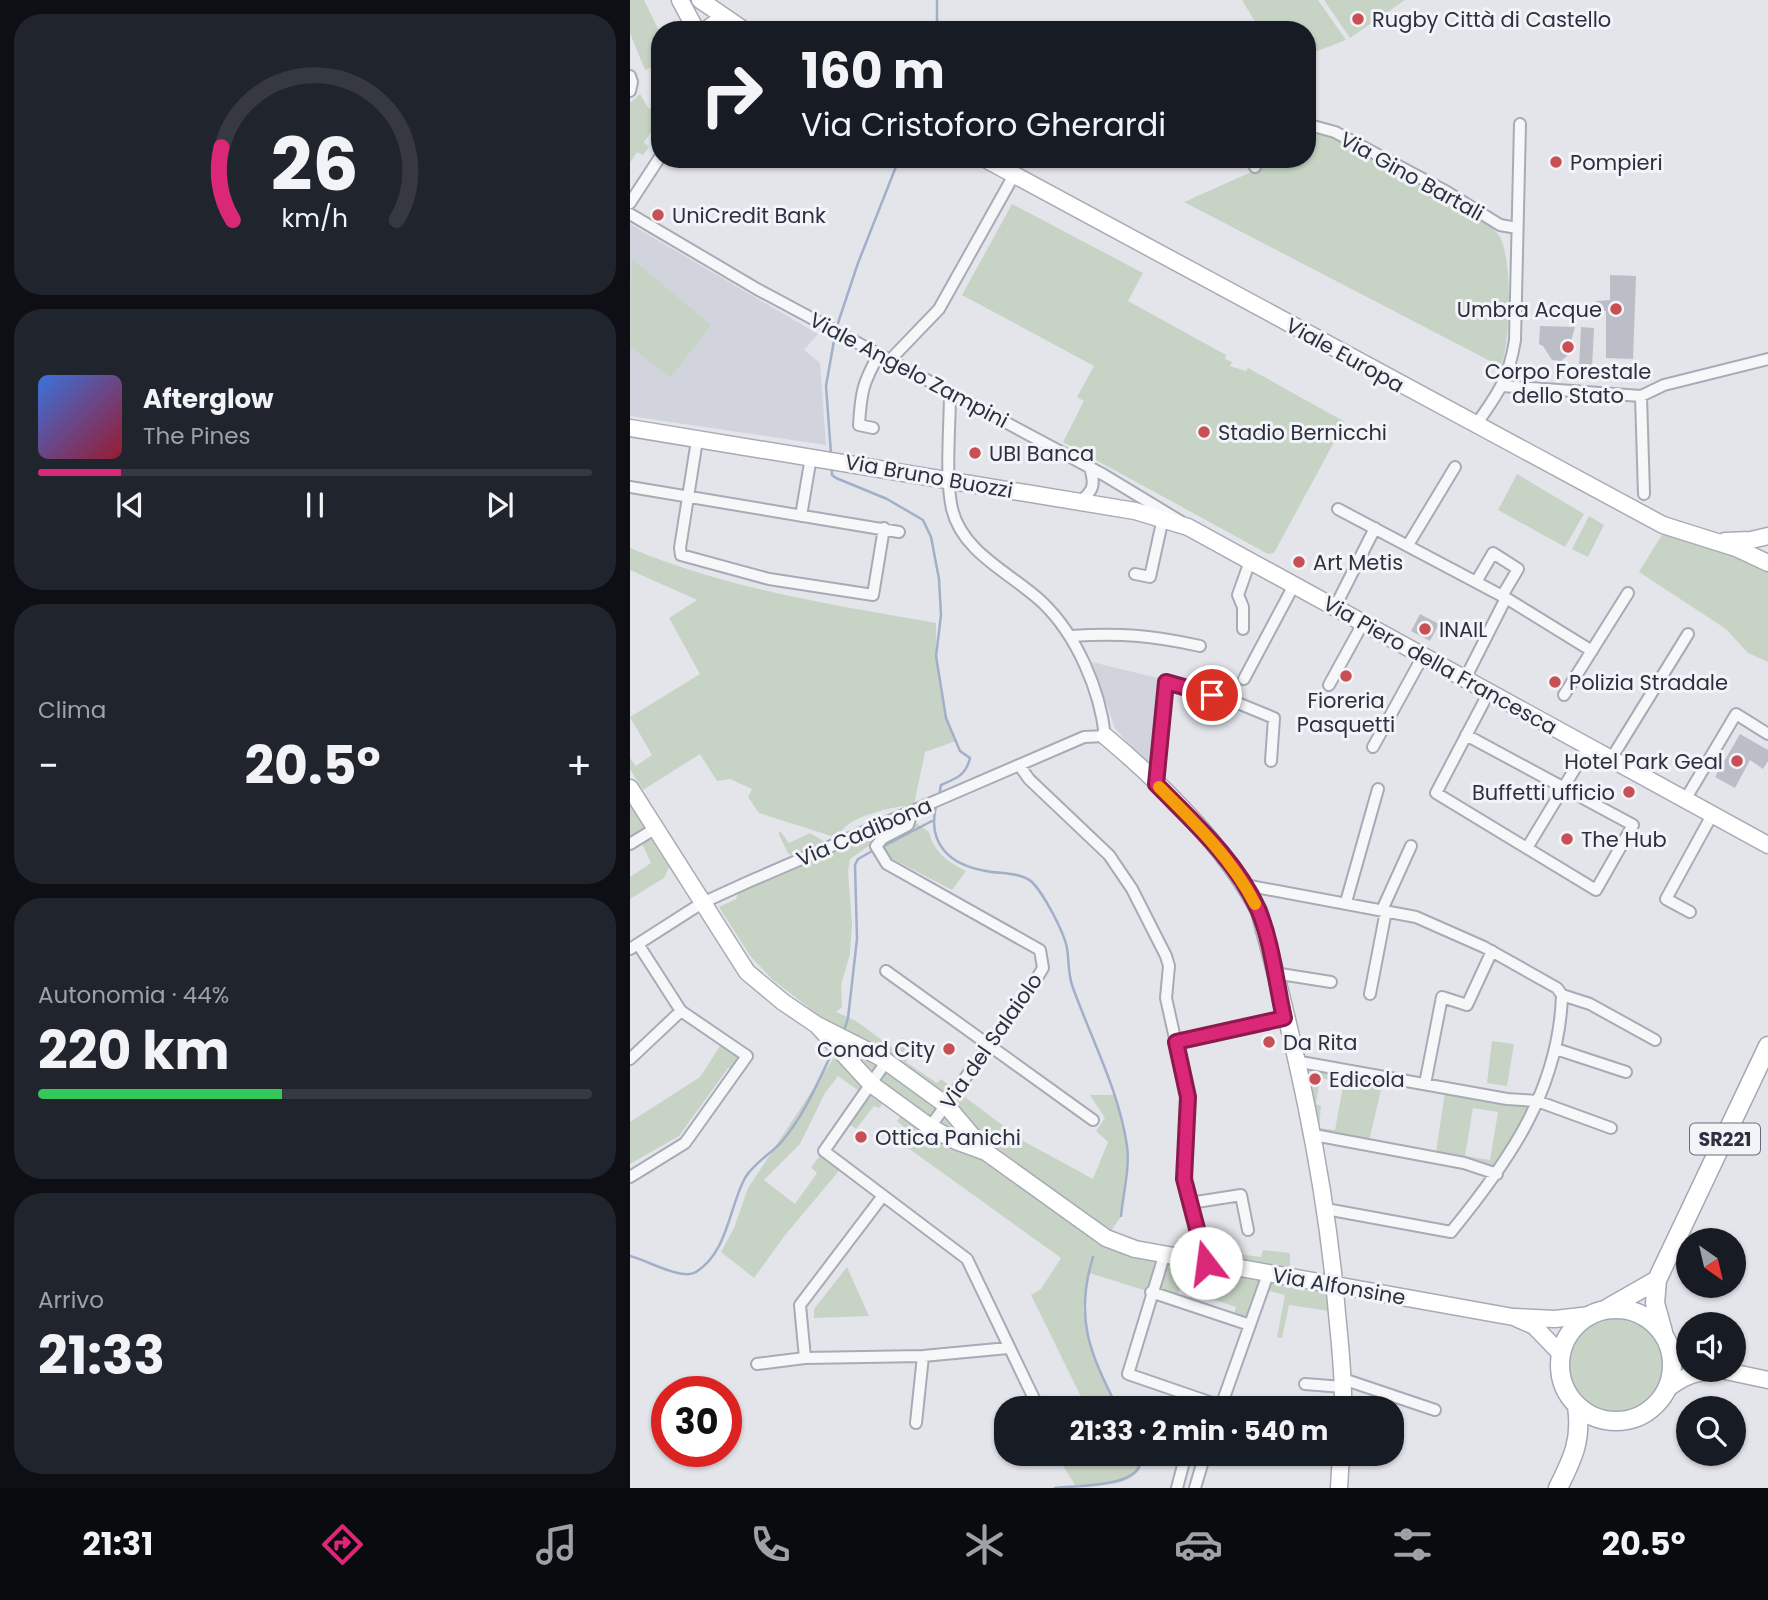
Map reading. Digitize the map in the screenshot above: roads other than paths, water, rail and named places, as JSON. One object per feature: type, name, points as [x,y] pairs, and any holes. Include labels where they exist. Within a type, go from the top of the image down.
[{"type":"main road","points":[[680,0],[691,21]]},
{"type":"main road","points":[[700,0],[729,21]]},
{"type":"main road","name":"Viale Europa","points":[[1001,168],[1475,426],[1663,525],[1768,563]]},
{"type":"main road","name":"Via Bruno Buozzi","points":[[630,428],[1080,501],[1163,518],[1223,545]]},
{"type":"main road","name":"Viale Europa","points":[[1710,540],[1751,540],[1768,536]]},
{"type":"main road","name":"Via Piero della Francesca","points":[[1223,545],[1768,845]]},
{"type":"main road","points":[[1105,736],[1194,823],[1245,885],[1259,911],[1314,1135],[1335,1284],[1343,1396]]},
{"type":"main road","name":"Via Alfonsine","points":[[630,788],[747,972],[768,991],[817,1025],[886,1062],[946,1105],[986,1152],[1106,1238],[1164,1256],[1513,1317],[1555,1319],[1597,1313]]},
{"type":"main road","name":"Via Alfonsine","points":[[817,1025],[871,1084],[930,1127],[956,1141],[986,1152]]},
{"type":"main road","name":"SR221","points":[[1666,1340],[1655,1303],[1657,1280],[1768,1046]]},
{"type":"main road","points":[[1657,1280],[1597,1313],[1569,1334],[1561,1354],[1561,1376],[1569,1396],[1577,1406],[1593,1416],[1611,1421],[1644,1414],[1676,1382]]},
{"type":"main road","points":[[1597,1313],[1626,1310],[1641,1315],[1652,1322],[1676,1348]]},
{"type":"main road","name":"Via Alfonsine","points":[[1513,1317],[1534,1326],[1561,1354]]},
{"type":"main road","points":[[1666,1340],[1672,1363],[1666,1390]]},
{"type":"main road","points":[[1746,1376],[1768,1380]]},
{"type":"main road","points":[[1558,1488],[1577,1446],[1580,1425],[1577,1406]]},
{"type":"main road","points":[[1577,1446],[1591,1432],[1611,1421]]},
{"type":"main road","points":[[1339,1488],[1340,1466]]},
{"type":"street","points":[[630,76],[630,91]]},
{"type":"street","name":"Via Gino Bartali","points":[[1475,426],[1511,368],[1515,341],[1520,124]]},
{"type":"street","name":"Via Gino Bartali","points":[[1316,127],[1335,132],[1447,192],[1500,225],[1517,228]]},
{"type":"street","points":[[630,203],[653,168]]},
{"type":"street","points":[[890,360],[939,309],[1014,175]]},
{"type":"street","name":"Viale Angelo Zampini","points":[[630,214],[757,289],[1090,468],[1168,512],[1188,527]]},
{"type":"street","points":[[873,428],[859,425],[860,393],[879,354]]},
{"type":"street","points":[[1502,386],[1642,396],[1664,385],[1768,359]]},
{"type":"street","points":[[950,391],[952,509],[974,548],[1043,603],[1071,636],[1079,651],[1103,720],[1105,736]]},
{"type":"street","points":[[1642,396],[1644,494]]},
{"type":"street","points":[[697,440],[681,555],[769,579],[873,595],[884,528]]},
{"type":"street","points":[[802,516],[816,457]]},
{"type":"street","points":[[1408,545],[1455,467]]},
{"type":"street","points":[[1080,501],[1094,486],[1090,468]]},
{"type":"street","points":[[630,488],[900,532]]},
{"type":"street","points":[[1338,509],[1504,597],[1592,651]]},
{"type":"street","points":[[1135,573],[1150,576],[1163,518]]},
{"type":"street","points":[[1335,607],[1375,528]]},
{"type":"street","points":[[1465,679],[1518,569],[1493,554],[1476,582]]},
{"type":"street","points":[[1243,629],[1242,607],[1238,595],[1250,561]]},
{"type":"street","points":[[1244,679],[1294,585]]},
{"type":"street","points":[[1564,695],[1628,593]]},
{"type":"street","points":[[1329,685],[1363,623]]},
{"type":"street","points":[[1611,759],[1688,634]]},
{"type":"street","points":[[1071,636],[1150,635],[1200,646]]},
{"type":"street","points":[[1373,747],[1423,656]]},
{"type":"street","points":[[1156,784],[1166,682],[1240,704],[1274,718],[1271,761]]},
{"type":"street","points":[[1466,735],[1633,825],[1596,890],[1436,793],[1466,735],[1489,692]]},
{"type":"street","points":[[1685,800],[1736,714],[1768,734]]},
{"type":"street","name":"Via Cadibona","points":[[634,946],[702,903],[1084,737],[1105,736]]},
{"type":"street","points":[[1527,848],[1588,747]]},
{"type":"street","points":[[1019,765],[1029,779],[1110,855],[1132,889],[1169,966],[1166,998],[1188,1097],[1184,1179],[1206,1263]]},
{"type":"street","points":[[1346,902],[1378,789]]},
{"type":"street","name":"Via del Salaiolo","points":[[912,811],[908,825],[876,846],[887,864],[1013,933],[1040,950],[1044,959],[1043,968],[1037,978],[930,1127]]},
{"type":"street","points":[[1690,912],[1667,899],[1712,815]]},
{"type":"street","points":[[630,844],[656,828]]},
{"type":"street","points":[[1370,994],[1384,910],[1411,846]]},
{"type":"street","points":[[1245,885],[1416,917],[1492,951],[1558,988],[1562,995],[1556,1049],[1537,1101],[1497,1174],[1451,1231],[1326,1209]]},
{"type":"street","points":[[630,1177],[685,1143],[747,1056],[681,1011],[634,946]]},
{"type":"street","points":[[1425,1084],[1442,997],[1467,1006],[1492,951]]},
{"type":"street","points":[[886,971],[1093,1120]]},
{"type":"street","points":[[1274,973],[1331,982]]},
{"type":"street","points":[[1562,995],[1590,1004],[1655,1040]]},
{"type":"street","points":[[630,1059],[681,1011]]},
{"type":"street","points":[[1176,1042],[1284,1018]]},
{"type":"street","points":[[1556,1049],[1626,1072]]},
{"type":"street","points":[[886,1062],[824,1151],[967,1259],[1032,1396]]},
{"type":"street","points":[[1295,1062],[1507,1099],[1537,1101],[1611,1128]]},
{"type":"street","points":[[1314,1135],[1464,1163],[1497,1174]]},
{"type":"street","points":[[1190,1203],[1241,1195],[1248,1230]]},
{"type":"street","points":[[805,1358],[800,1305],[882,1197]]},
{"type":"street","points":[[1164,1256],[1128,1374],[1190,1396]]},
{"type":"street","points":[[1225,1396],[1268,1274]]},
{"type":"street","points":[[1151,1292],[1250,1325]]},
{"type":"street","points":[[757,1364],[805,1358],[923,1356],[1008,1348]]},
{"type":"street","points":[[916,1423],[923,1356]]},
{"type":"street","points":[[1305,1384],[1343,1383],[1435,1410]]},
{"type":"street","points":[[1177,1488],[1183,1466]]},
{"type":"street","points":[[1195,1488],[1201,1466]]},
{"type":"waterway","points":[[937,0],[937,21]]},
{"type":"waterway","points":[[836,329],[858,263],[895,168]]},
{"type":"waterway","points":[[831,454],[826,386],[835,335]]},
{"type":"waterway","points":[[832,467],[832,475],[836,478],[887,499],[923,520],[931,537],[939,579],[941,615],[936,656],[946,718],[960,751],[970,758],[960,775],[941,785],[939,796]]},
{"type":"waterway","points":[[936,806],[935,831],[944,851],[962,864],[973,868],[1016,875],[1032,882],[1058,923],[1067,948],[1072,985],[1111,1085],[1123,1125],[1128,1163],[1121,1216]]},
{"type":"waterway","points":[[882,847],[932,821]]},
{"type":"waterway","points":[[844,1031],[848,1018],[857,939],[855,865],[858,859],[874,850]]},
{"type":"waterway","points":[[630,1256],[682,1274],[696,1272],[707,1263],[721,1241],[745,1178],[791,1130],[810,1099],[831,1055]]},
{"type":"waterway","points":[[1093,1257],[1087,1279],[1085,1318],[1093,1353],[1112,1396]]},
{"type":"waterway","points":[[1055,1488],[1110,1483],[1134,1473],[1139,1466]]},
{"type":"place","name":"Rugby Città di Castello","points":[[1358,19]]},
{"type":"place","name":"Pompieri","points":[[1556,162]]},
{"type":"place","name":"UniCredit Bank","points":[[658,215]]},
{"type":"place","name":"Umbra Acque","points":[[1616,309]]},
{"type":"place","name":"Corpo Forestale dello Stato","points":[[1568,347]]},
{"type":"place","name":"Stadio Bernicchi","points":[[1204,432]]},
{"type":"place","name":"UBI Banca","points":[[975,453]]},
{"type":"place","name":"Art Metis","points":[[1299,562]]},
{"type":"place","name":"INAIL","points":[[1425,629]]},
{"type":"place","name":"Fioreria Pasquetti","points":[[1346,676]]},
{"type":"place","name":"Polizia Stradale","points":[[1555,682]]},
{"type":"place","name":"Hotel Park Geal","points":[[1737,761]]},
{"type":"place","name":"Buffetti ufficio","points":[[1629,792]]},
{"type":"place","name":"The Hub","points":[[1567,839]]},
{"type":"place","name":"Da Rita","points":[[1269,1042]]},
{"type":"place","name":"Conad City","points":[[949,1049]]},
{"type":"place","name":"Edicola","points":[[1315,1079]]},
{"type":"place","name":"Ottica Panichi","points":[[861,1137]]}]
